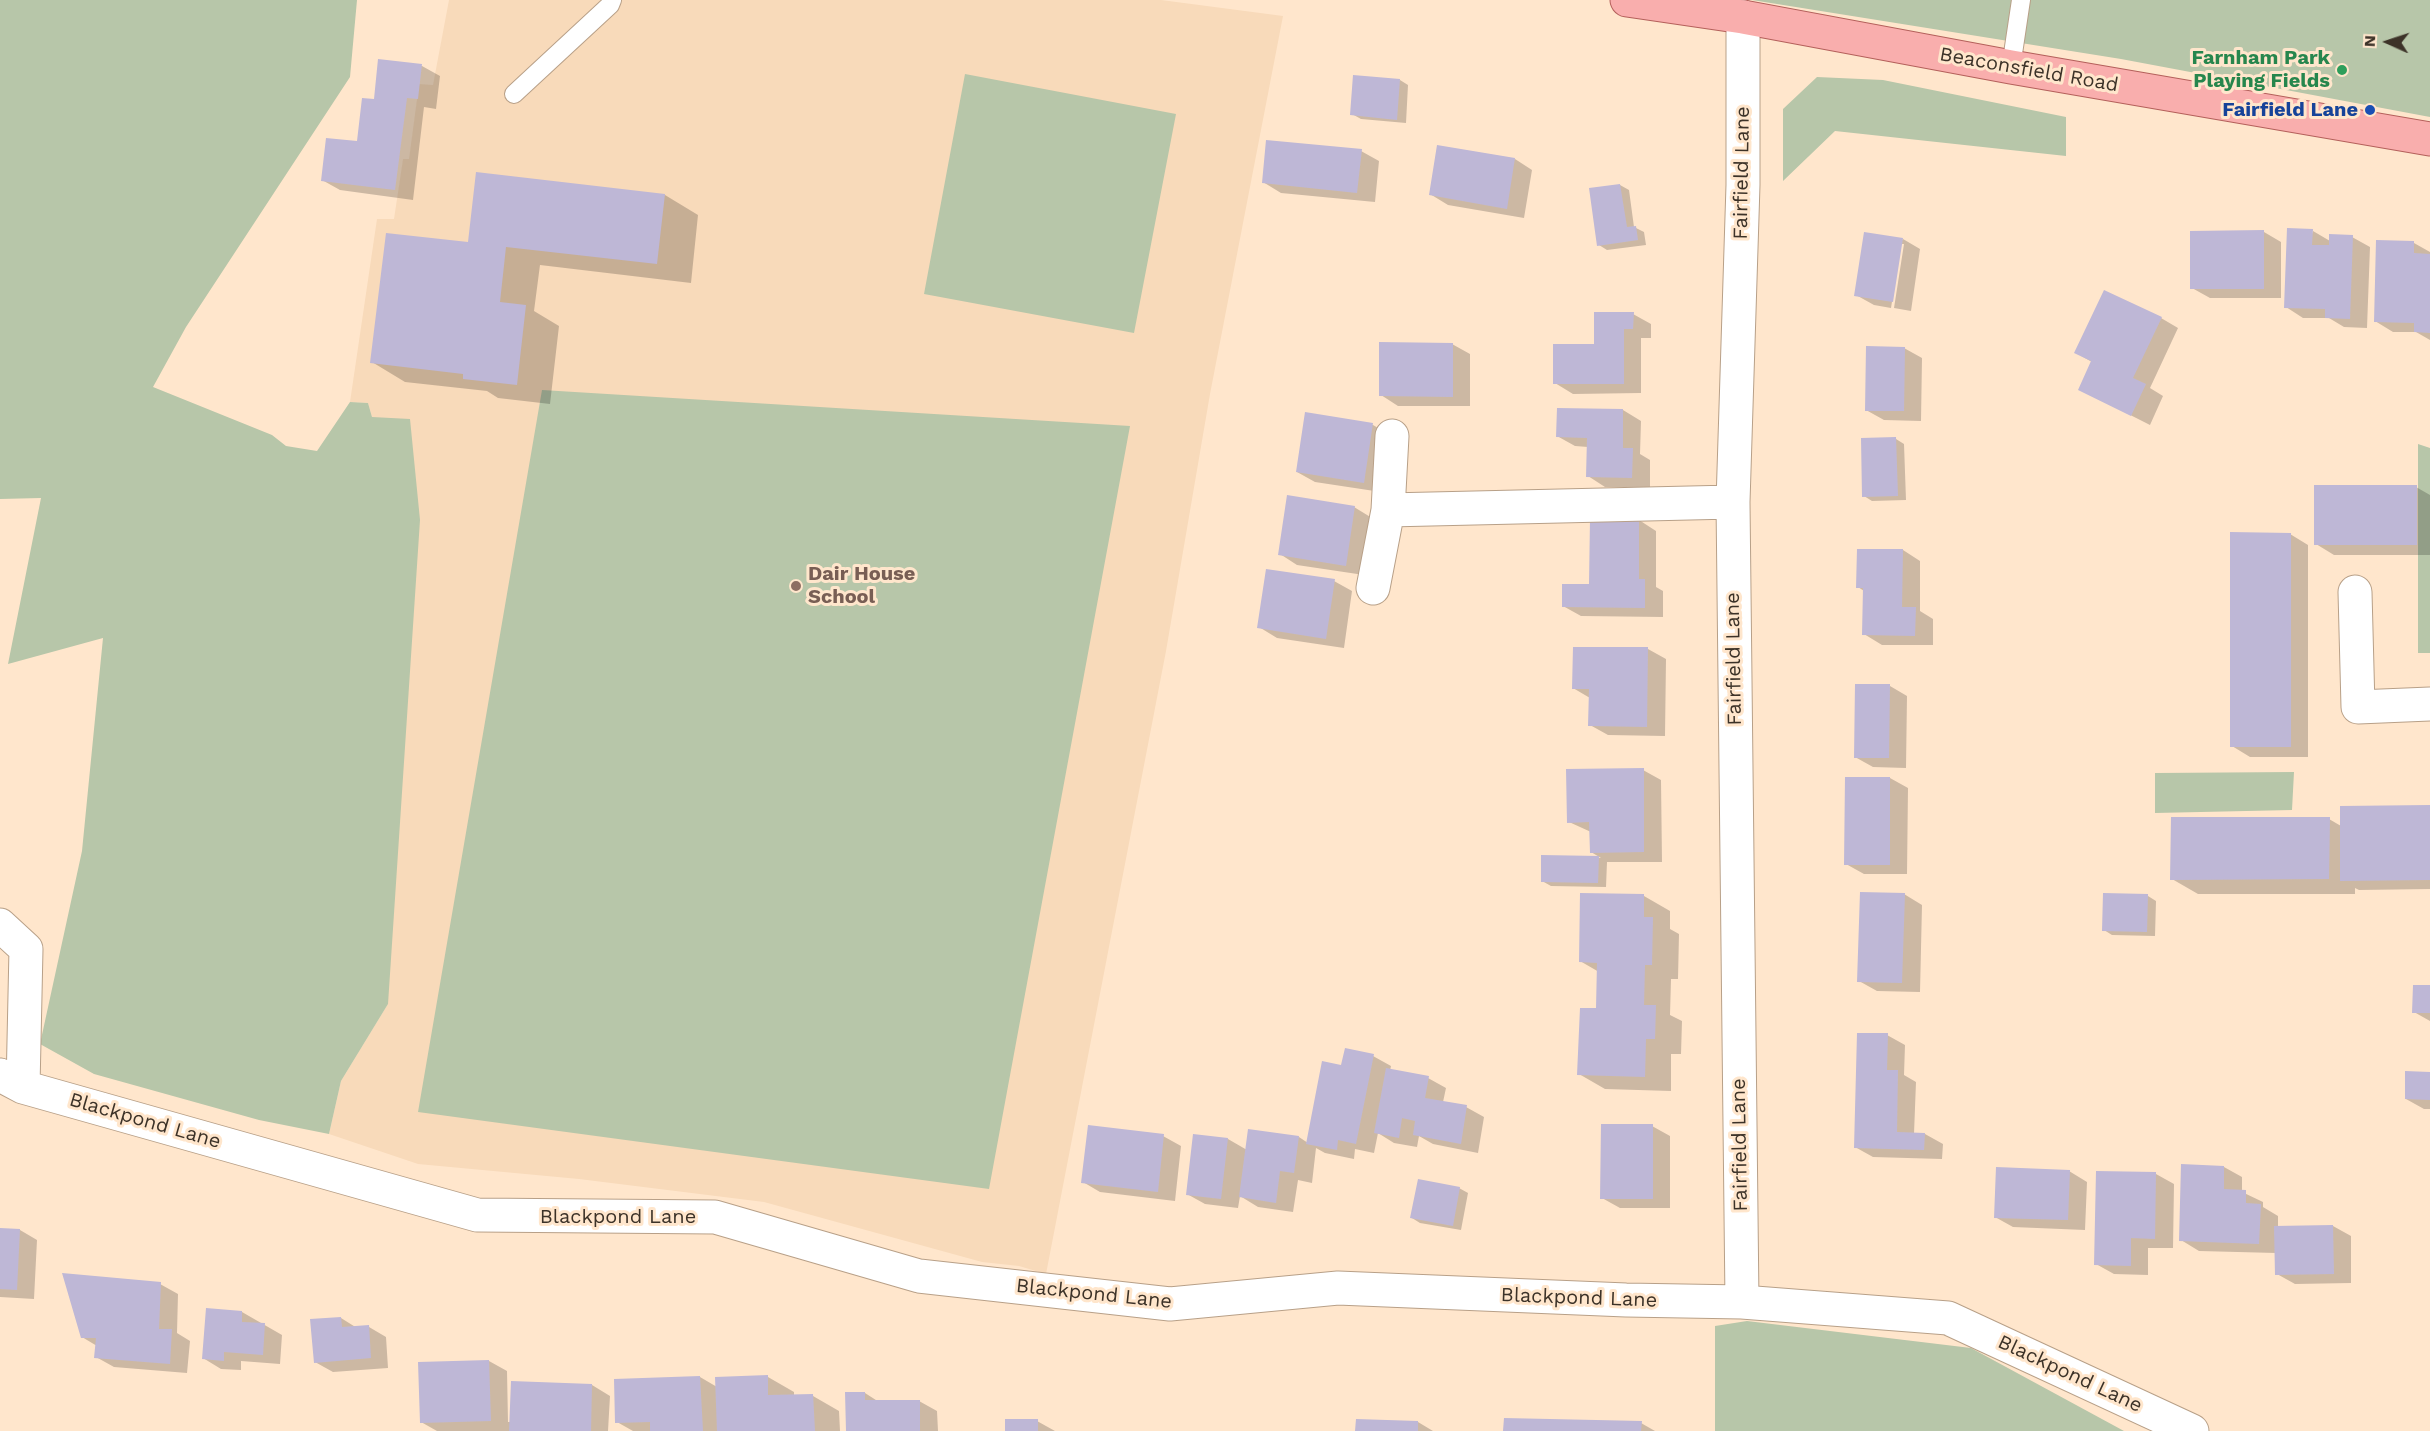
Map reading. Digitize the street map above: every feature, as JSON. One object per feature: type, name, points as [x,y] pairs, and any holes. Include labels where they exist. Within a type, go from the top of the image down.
[{"type":"main road","name":"Beaconsfield Road","points":[[1628,0],[1743,17],[2011,67],[2430,139]]},
{"type":"street","name":"Fairfield Lane","points":[[1742,1302],[1732,502],[1743,185],[1743,17]]},
{"type":"street","points":[[1373,588],[1388,510],[1392,436]]},
{"type":"street","points":[[1388,510],[1732,502]]},
{"type":"street","points":[[2355,592],[2358,707],[2430,704]]},
{"type":"street","points":[[0,925],[26,949],[12,1081]]},
{"type":"street","name":"Blackpond Lane","points":[[12,1081],[477,1215],[715,1217],[919,1276],[1170,1304],[1338,1288],[1626,1300],[1742,1302],[1948,1318],[2192,1431]]},
{"type":"lane","points":[[514,94],[610,5],[612,0]]},
{"type":"lane","points":[[2011,67],[2021,0]]},
{"type":"shaded area","name":"Dair House School","points":[[449,0],[1161,0],[1283,16],[1210,394],[1166,651],[1046,1274],[1019,1266],[982,1262],[764,1202],[579,1179],[418,1164],[329,1134],[341,1081],[388,1004],[372,417],[368,403],[350,402],[377,219],[394,219],[403,159],[409,159],[419,84],[433,85]]},
{"type":"green space","points":[[0,0],[357,0],[350,77],[186,327],[153,387],[272,435],[286,446],[317,451],[350,402],[368,403],[372,417],[410,419],[420,520],[388,1004],[341,1081],[329,1134],[259,1120],[94,1074],[40,1044],[82,851],[103,638],[8,664],[41,498],[0,499]]},
{"type":"green space","name":"Farnham Park Playing Fields","points":[[1752,0],[2430,0],[2430,117],[2121,59]]},
{"type":"green space","points":[[965,74],[1176,114],[1134,333],[924,294]]},
{"type":"green space","points":[[1817,77],[1883,80],[2066,117],[2066,156],[1835,131],[1783,181],[1783,109]]},
{"type":"green space","points":[[542,390],[1130,426],[989,1189],[418,1112]]},
{"type":"green space","points":[[2418,444],[2430,448],[2430,653],[2418,653]]},
{"type":"green space","points":[[2294,772],[2292,810],[2155,813],[2155,773]]},
{"type":"green space","points":[[1747,1321],[1971,1348],[2124,1431],[1715,1431],[1715,1326]]},
{"type":"building","points":[[378,59],[422,64],[418,99],[407,98],[395,190],[321,181],[326,138],[357,141],[362,98],[374,99]]},
{"type":"building","points":[[1353,75],[1400,79],[1397,120],[1350,115]]},
{"type":"building","points":[[1266,140],[1362,149],[1357,193],[1262,183]]},
{"type":"building","points":[[1437,145],[1515,158],[1507,209],[1429,195]]},
{"type":"building","points":[[476,172],[665,194],[657,264],[506,247],[500,302],[526,305],[517,385],[463,379],[463,374],[370,363],[386,233],[468,242]]},
{"type":"building","points":[[1620,184],[1627,227],[1636,226],[1638,240],[1597,246],[1589,188]]},
{"type":"building","points":[[2287,228],[2313,229],[2312,245],[2329,245],[2329,234],[2353,235],[2350,319],[2325,318],[2325,309],[2284,308]]},
{"type":"building","points":[[2264,230],[2264,289],[2190,289],[2190,231]]},
{"type":"building","points":[[1864,232],[1903,238],[1893,302],[1854,296]]},
{"type":"building","points":[[2376,240],[2414,241],[2414,253],[2430,254],[2430,333],[2414,332],[2414,323],[2374,322]]},
{"type":"building","points":[[2104,290],[2162,317],[2133,378],[2146,384],[2131,416],[2078,390],[2091,361],[2074,353]]},
{"type":"building","points":[[1594,312],[1634,312],[1633,329],[1624,329],[1624,384],[1553,384],[1553,344],[1594,344]]},
{"type":"building","points":[[1379,342],[1453,343],[1453,397],[1379,396]]},
{"type":"building","points":[[1866,346],[1905,347],[1904,411],[1865,411]]},
{"type":"building","points":[[1557,408],[1623,409],[1623,448],[1633,448],[1632,478],[1586,477],[1587,438],[1556,437]]},
{"type":"building","points":[[1305,412],[1373,423],[1364,483],[1296,472]]},
{"type":"building","points":[[1896,437],[1898,496],[1862,497],[1861,438]]},
{"type":"building","points":[[2314,485],[2417,485],[2417,545],[2314,545]]},
{"type":"building","points":[[1287,495],[1355,506],[1346,566],[1278,555]]},
{"type":"building","points":[[1590,519],[1639,519],[1639,579],[1645,579],[1645,608],[1562,607],[1562,584],[1589,584]]},
{"type":"building","points":[[2230,532],[2291,533],[2291,747],[2230,747]]},
{"type":"building","points":[[1857,549],[1903,549],[1902,607],[1916,607],[1915,636],[1862,635],[1863,588],[1856,588]]},
{"type":"building","points":[[1266,569],[1335,579],[1326,639],[1257,628]]},
{"type":"building","points":[[1573,647],[1648,647],[1647,727],[1588,726],[1589,689],[1572,689]]},
{"type":"building","points":[[1855,684],[1890,684],[1889,758],[1854,758]]},
{"type":"building","points":[[1644,768],[1644,852],[1590,853],[1589,822],[1567,823],[1566,769]]},
{"type":"building","points":[[1845,777],[1890,777],[1890,865],[1844,865]]},
{"type":"building","points":[[2430,805],[2430,880],[2340,881],[2340,806]]},
{"type":"building","points":[[2171,817],[2330,817],[2329,879],[2170,880]]},
{"type":"building","points":[[1541,855],[1599,856],[1598,883],[1541,882]]},
{"type":"building","points":[[1860,892],[1905,893],[1902,983],[1857,982]]},
{"type":"building","points":[[1580,893],[1644,894],[1644,917],[1653,917],[1652,965],[1645,965],[1644,1005],[1656,1005],[1655,1039],[1646,1039],[1645,1077],[1577,1075],[1580,1008],[1596,1008],[1597,963],[1579,962]]},
{"type":"building","points":[[2103,893],[2148,894],[2147,932],[2102,931]]},
{"type":"building","points":[[2413,985],[2430,985],[2430,1013],[2412,1013]]},
{"type":"building","points":[[1857,1033],[1888,1033],[1887,1070],[1898,1070],[1897,1132],[1925,1133],[1924,1150],[1854,1148]]},
{"type":"building","points":[[1345,1048],[1374,1054],[1356,1144],[1338,1140],[1337,1150],[1306,1144],[1322,1061],[1341,1065]]},
{"type":"building","points":[[1386,1068],[1429,1076],[1425,1098],[1467,1105],[1461,1144],[1413,1135],[1415,1121],[1402,1118],[1399,1138],[1374,1133]]},
{"type":"building","points":[[2405,1071],[2430,1072],[2430,1100],[2405,1099]]},
{"type":"building","points":[[1601,1124],[1653,1124],[1653,1199],[1600,1199]]},
{"type":"building","points":[[1088,1125],[1164,1134],[1158,1192],[1081,1183]]},
{"type":"building","points":[[1248,1129],[1299,1136],[1294,1173],[1280,1171],[1276,1203],[1239,1197]]},
{"type":"building","points":[[1193,1134],[1228,1138],[1221,1199],[1186,1195]]},
{"type":"building","points":[[2181,1164],[2224,1166],[2224,1189],[2246,1190],[2246,1203],[2261,1204],[2259,1244],[2179,1241]]},
{"type":"building","points":[[1996,1167],[2070,1170],[2068,1220],[1994,1218]]},
{"type":"building","points":[[2096,1171],[2156,1172],[2155,1239],[2131,1238],[2131,1266],[2094,1265]]},
{"type":"building","points":[[1418,1179],[1460,1187],[1453,1226],[1410,1218]]},
{"type":"building","points":[[2333,1225],[2334,1274],[2275,1275],[2274,1226]]},
{"type":"building","points":[[0,1228],[20,1229],[17,1290],[0,1289]]},
{"type":"building","points":[[62,1273],[161,1282],[159,1329],[172,1329],[170,1364],[94,1358],[96,1338],[81,1338]]},
{"type":"building","points":[[206,1308],[242,1311],[242,1322],[265,1323],[263,1355],[224,1352],[224,1361],[202,1359]]},
{"type":"building","points":[[341,1317],[342,1327],[369,1325],[371,1358],[314,1363],[310,1319]]},
{"type":"building","points":[[489,1360],[491,1421],[420,1423],[418,1362]]},
{"type":"building","points":[[768,1375],[768,1395],[813,1394],[815,1431],[717,1431],[715,1377]]},
{"type":"building","points":[[700,1376],[703,1431],[650,1431],[650,1422],[615,1423],[614,1379]]},
{"type":"building","points":[[511,1381],[592,1384],[591,1431],[509,1431]]},
{"type":"building","points":[[845,1392],[865,1392],[865,1400],[920,1400],[920,1431],[846,1431]]},
{"type":"building","points":[[1504,1418],[1642,1421],[1641,1431],[1503,1431]]},
{"type":"building","points":[[1005,1419],[1038,1419],[1038,1431],[1005,1431]]},
{"type":"building","points":[[1356,1419],[1418,1421],[1418,1431],[1355,1431]]},
{"type":"place","name":"Farnham Park Playing Fields","points":[[2342,70]]},
{"type":"place","name":"Fairfield Lane","points":[[2370,110]]},
{"type":"place","name":"Dair House School","points":[[796,586]]}]
